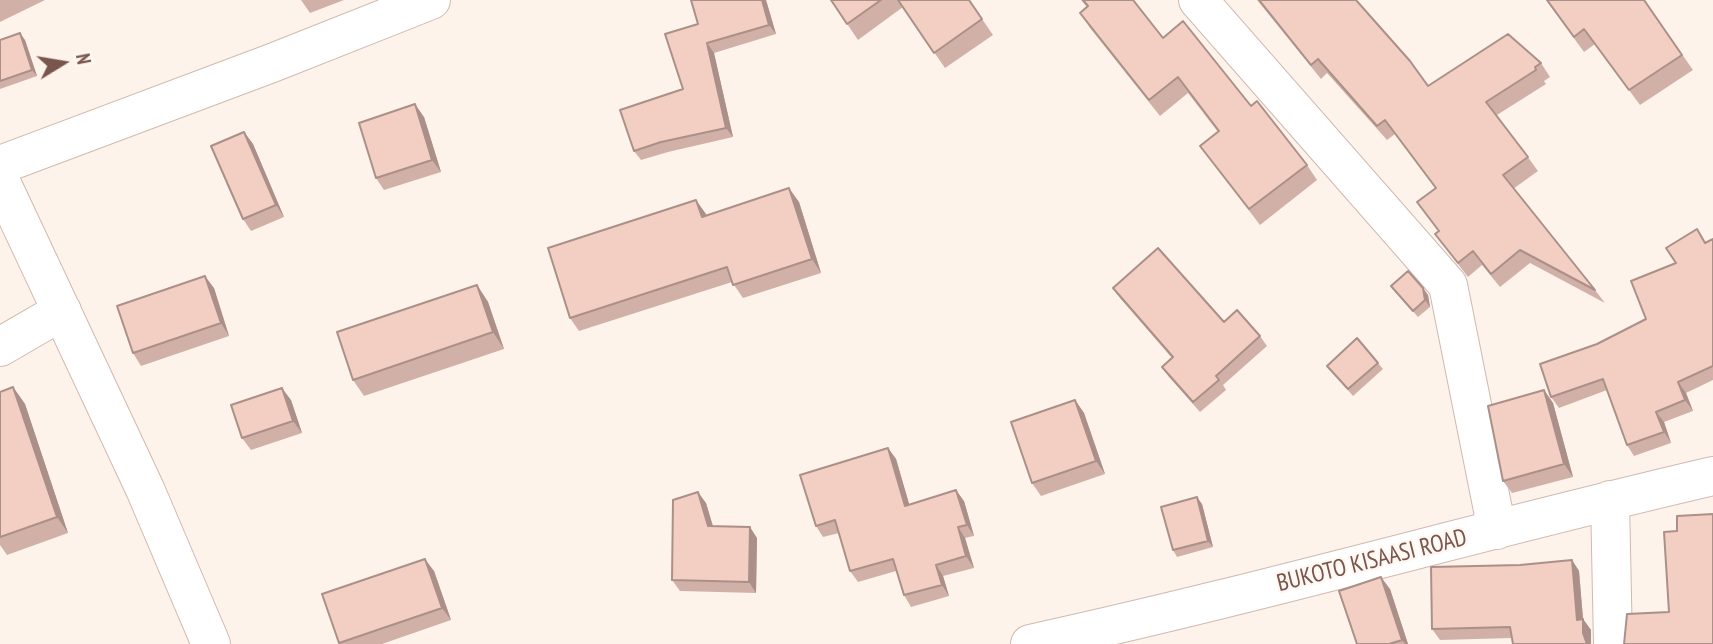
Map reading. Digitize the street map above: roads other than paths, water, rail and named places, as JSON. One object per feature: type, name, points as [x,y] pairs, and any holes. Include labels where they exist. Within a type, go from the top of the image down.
[{"type":"street","points":[[0,165],[431,0]]},
{"type":"street","points":[[1198,0],[1448,285],[1497,530]]},
{"type":"street","points":[[0,180],[145,489],[211,644]]},
{"type":"street","points":[[0,347],[62,311]]},
{"type":"street","name":"BUKOTO KISAASI ROAD","points":[[1030,644],[1140,620],[1713,476]]},
{"type":"street","points":[[1610,500],[1613,644]]}]
